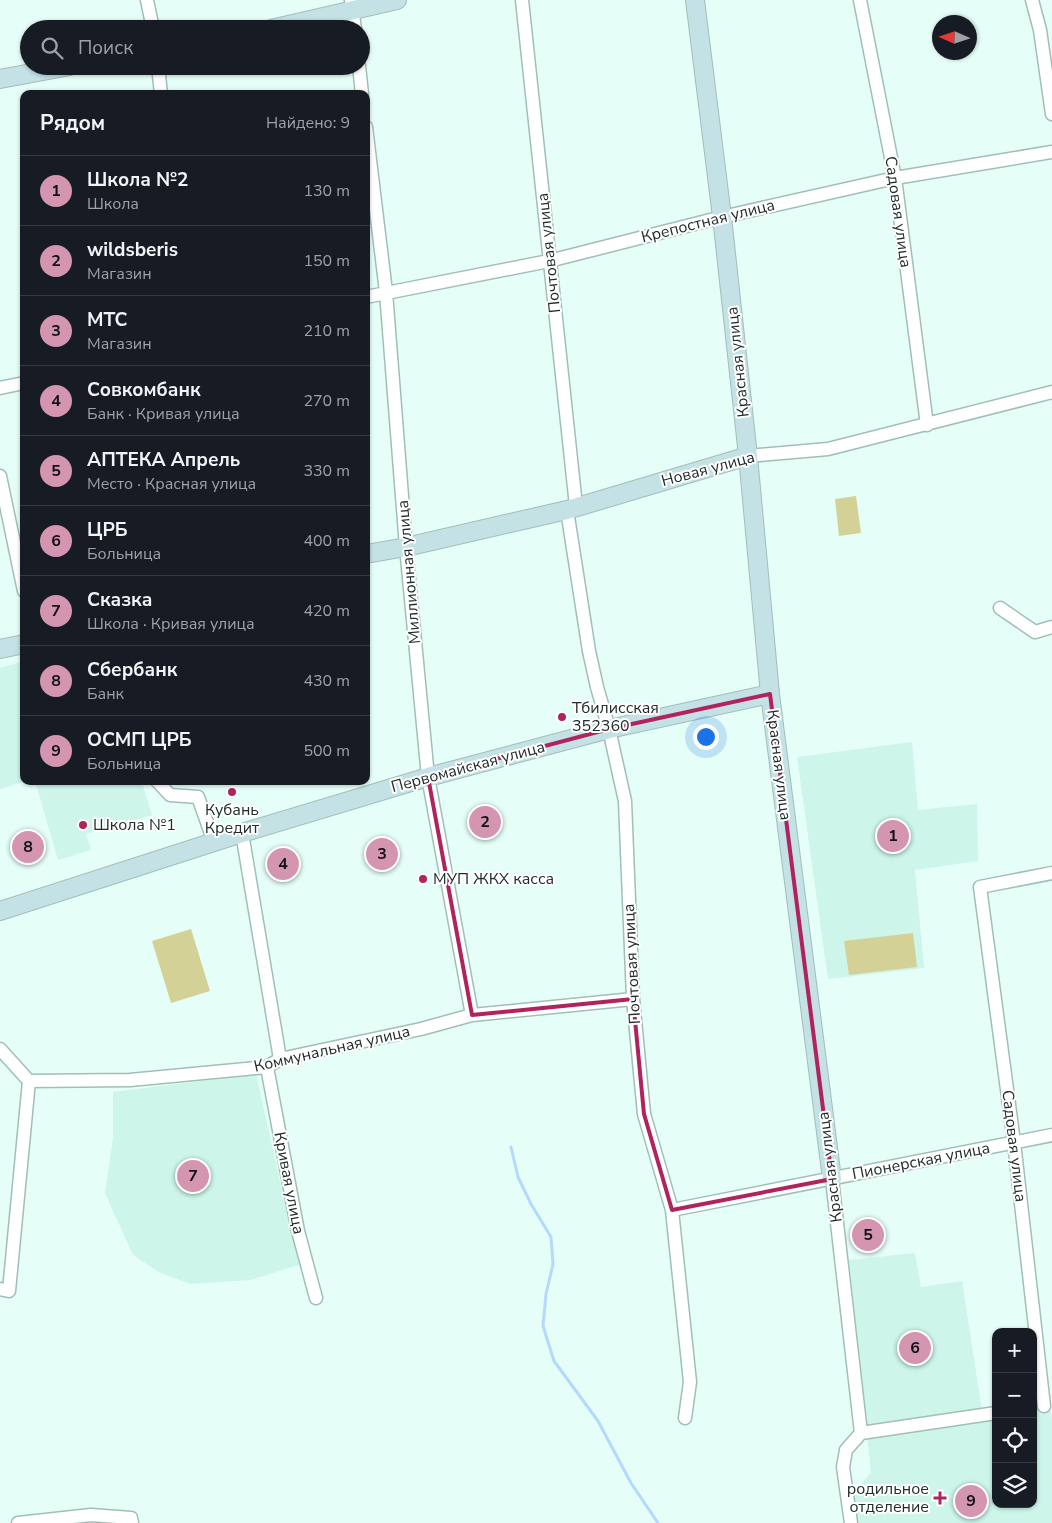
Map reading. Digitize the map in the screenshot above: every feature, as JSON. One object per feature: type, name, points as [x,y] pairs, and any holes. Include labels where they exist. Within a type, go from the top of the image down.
[{"type":"street","points":[[147,0],[151,20]]},
{"type":"street","points":[[301,20],[352,5],[397,0]]},
{"type":"street","name":"Почтовая улица","points":[[522,0],[572,508],[589,651],[596,687],[609,730],[625,801],[632,999],[644,1114],[672,1210],[690,1382],[685,1418]]},
{"type":"street","name":"Красная улица","points":[[695,0],[722,217],[748,456],[770,694],[832,1179],[861,1433]]},
{"type":"street","name":"Садовая улица","points":[[860,0],[895,178],[927,425]]},
{"type":"street","points":[[1032,0],[1040,30],[1052,114]]},
{"type":"street","points":[[352,5],[354,20]]},
{"type":"street","points":[[0,79],[22,75]]},
{"type":"street","points":[[159,75],[161,90]]},
{"type":"street","points":[[360,75],[362,90]]},
{"type":"street","name":"Крепостная улица","points":[[370,296],[549,261],[722,217],[895,178],[1052,152]]},
{"type":"street","name":"Миллионная улица","points":[[370,160],[386,292],[406,547],[428,777],[472,1014]]},
{"type":"street","points":[[0,388],[20,384]]},
{"type":"street","name":"Новая улица","points":[[370,553],[406,547],[572,508],[748,456],[828,449],[1052,392]]},
{"type":"street","points":[[0,476],[20,572]]},
{"type":"street","points":[[1000,608],[1035,632],[1052,626]]},
{"type":"street","points":[[0,649],[20,645]]},
{"type":"street","name":"Первомайская улица","points":[[0,911],[242,833],[428,777],[609,730],[770,694]]},
{"type":"street","points":[[161,785],[170,795],[198,796],[214,842]]},
{"type":"street","points":[[242,833],[280,1059]]},
{"type":"street","name":"Садовая улица","points":[[1043,1405],[1014,1142],[980,887],[1052,873]]},
{"type":"street","name":"Коммунальная улица","points":[[29,1081],[130,1080],[267,1067],[280,1059],[421,1029],[472,1014],[632,999]]},
{"type":"street","points":[[0,1049],[29,1081],[10,1291],[0,1289]]},
{"type":"street","name":"Кривая улица","points":[[267,1067],[298,1231],[316,1298]]},
{"type":"street","name":"Пионерская улица","points":[[672,1210],[1052,1135]]},
{"type":"street","points":[[851,1523],[843,1467],[846,1450],[861,1433],[992,1414]]},
{"type":"street","points":[[18,1523],[91,1515],[132,1521]]},
{"type":"highlighted area","points":[[770,694],[832,1179],[672,1210],[644,1114],[633,999],[472,1015],[428,777],[609,729]]},
{"type":"shaded area","points":[[856,496],[861,533],[839,536],[835,499]]},
{"type":"shaded area","points":[[20,662],[20,783],[0,789],[0,668]]},
{"type":"shaded area","points":[[912,742],[918,810],[977,804],[978,861],[915,870],[924,968],[828,979],[797,757]]},
{"type":"shaded area","name":"Школа №1","points":[[36,785],[143,785],[152,815],[86,834],[91,850],[58,860]]},
{"type":"shaded area","points":[[191,929],[210,991],[171,1003],[152,941]]},
{"type":"shaded area","points":[[913,933],[917,967],[849,975],[844,941]]},
{"type":"shaded area","points":[[256,1074],[299,1265],[250,1280],[190,1284],[159,1272],[133,1255],[105,1193],[113,1139],[113,1092]]},
{"type":"shaded area","points":[[915,1253],[921,1287],[962,1281],[982,1411],[992,1411],[992,1508],[1037,1508],[1037,1410],[1050,1409],[1052,1420],[1052,1523],[855,1523],[852,1494],[871,1473],[849,1260]]},
{"type":"waterway","points":[[511,1147],[518,1177],[531,1204],[551,1237],[553,1264],[546,1294],[543,1326],[554,1361],[598,1421],[631,1483],[658,1523]]},
{"type":"place","name":"Тбилисская 352360","points":[[562,717]]},
{"type":"place","name":"Кубань Кредит","points":[[232,792]]},
{"type":"place","name":"wildsberis","points":[[485,822]]},
{"type":"place","name":"Школа №1","points":[[83,825]]},
{"type":"place","name":"Школа №2","points":[[893,836]]},
{"type":"place","name":"Сбербанк","points":[[28,847]]},
{"type":"place","name":"МТС","points":[[382,854]]},
{"type":"place","name":"Совкомбанк","points":[[283,864]]},
{"type":"place","name":"МУП ЖКХ касса","points":[[423,879]]},
{"type":"place","name":"Сказка","points":[[193,1176]]},
{"type":"place","name":"АПТЕКА Апрель","points":[[868,1235]]},
{"type":"place","name":"ЦРБ","points":[[915,1348]]},
{"type":"place","name":"родильное отделение","points":[[940,1498]]},
{"type":"place","name":"ОСМП ЦРБ","points":[[971,1501]]}]
